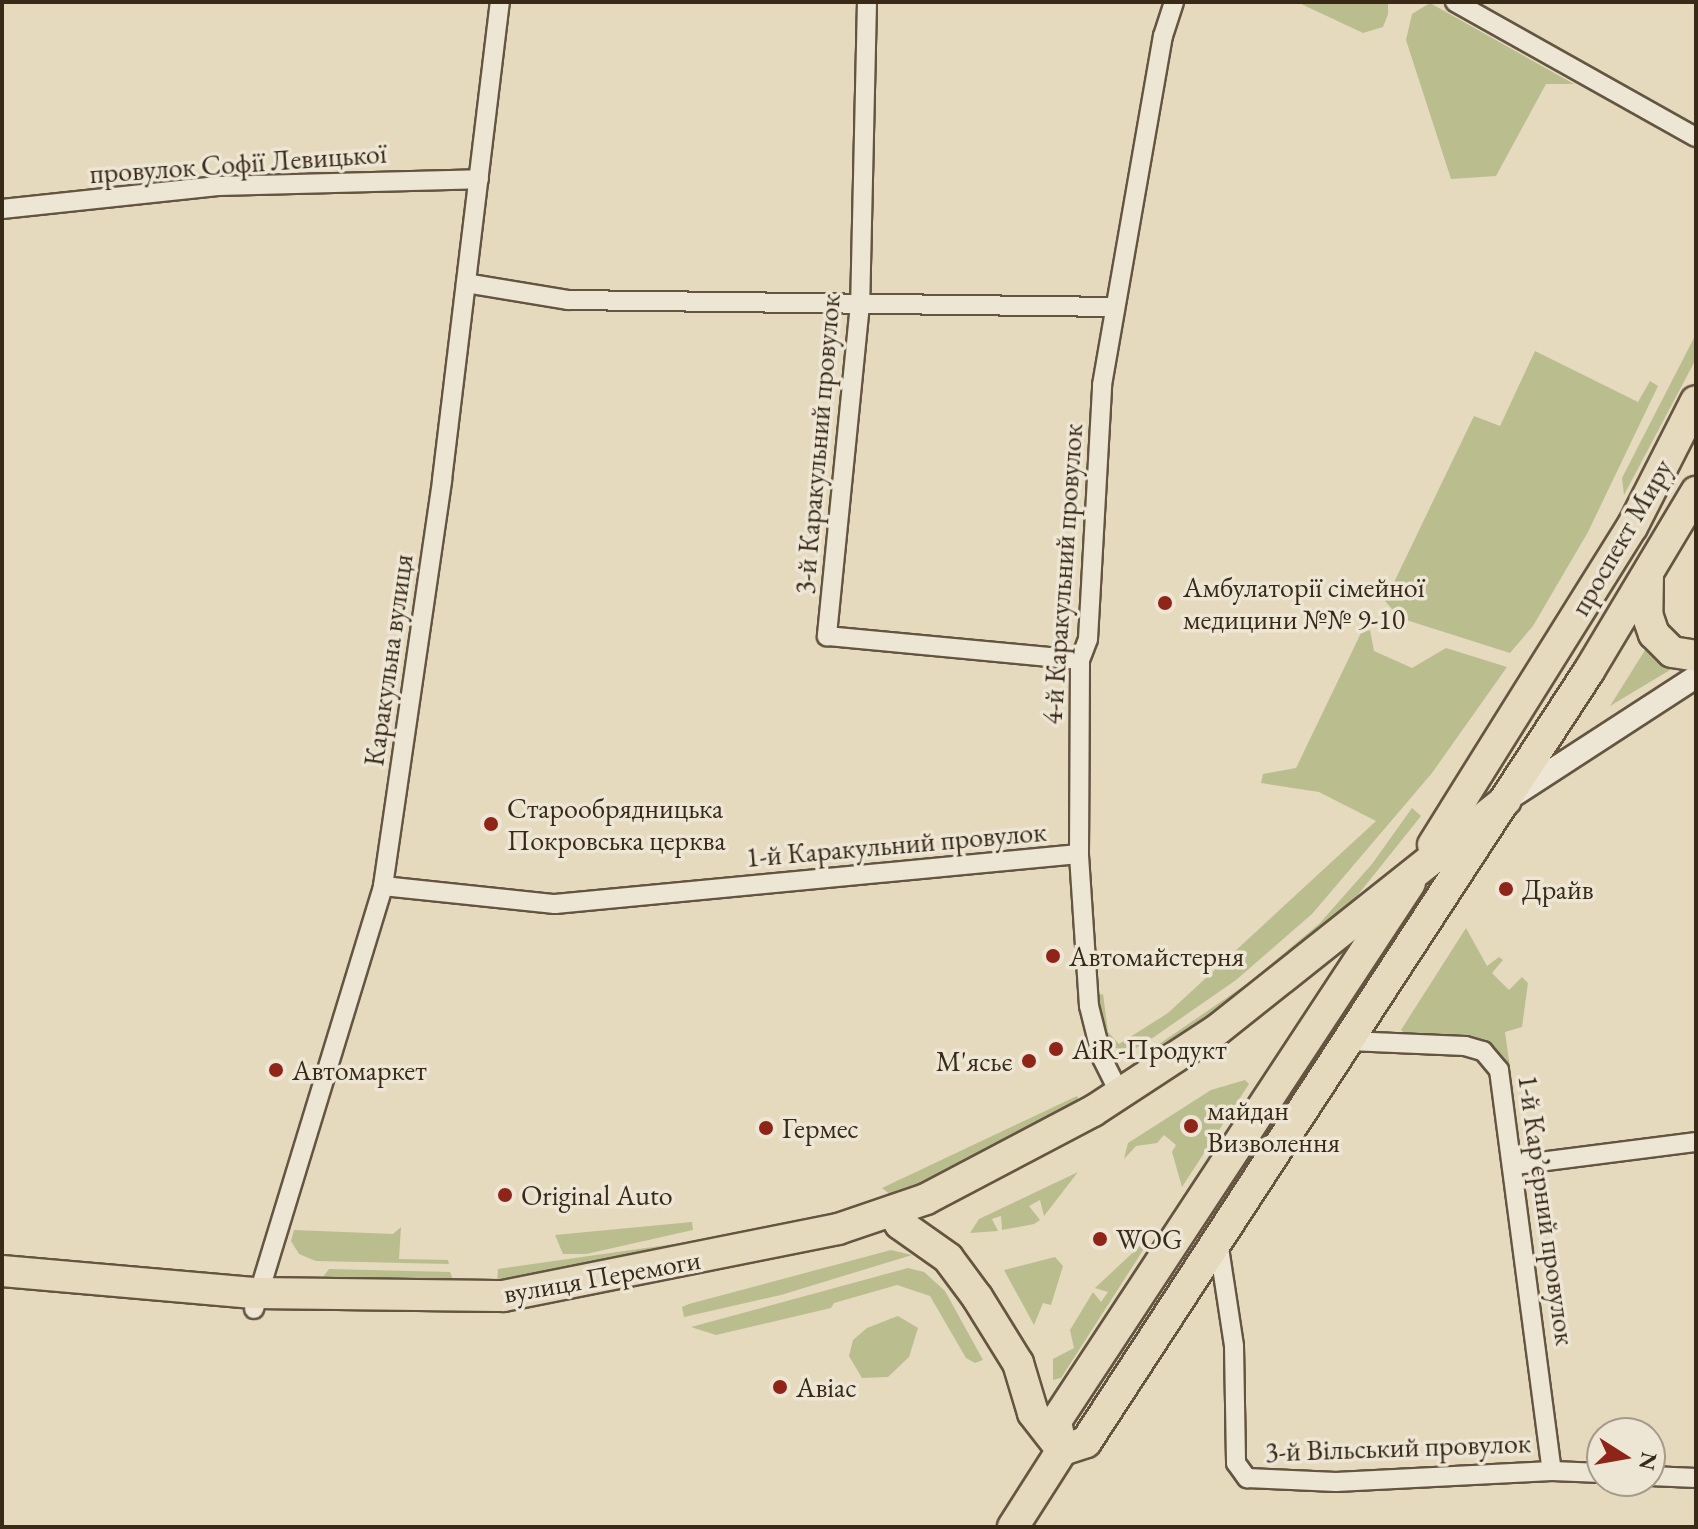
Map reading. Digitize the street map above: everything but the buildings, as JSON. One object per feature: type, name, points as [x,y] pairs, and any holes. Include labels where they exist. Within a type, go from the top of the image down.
[{"type":"main road","name":"проспект Миру","points":[[1424,860],[1632,527],[1696,401]]},
{"type":"main road","name":"проспект Миру","points":[[1649,573],[1696,492]]},
{"type":"main road","points":[[1649,573],[1647,614],[1654,634],[1672,652],[1696,656]]},
{"type":"main road","points":[[1013,1527],[1062,1450],[1086,1442],[1506,800],[1649,573]]},
{"type":"main road","points":[[1120,1094],[1283,980],[1424,860],[1506,800]]},
{"type":"main road","points":[[896,1217],[994,1182],[1128,1112],[1284,1003],[1396,905],[1482,837]]},
{"type":"main road","points":[[1062,1450],[1056,1421],[1424,860]]},
{"type":"main road","name":"вулиця Перемоги","points":[[2,1285],[255,1301],[503,1296],[713,1257],[896,1217],[1043,1141],[1120,1094]]},
{"type":"main road","points":[[896,1217],[948,1258],[977,1297],[1018,1363],[1033,1413],[1062,1450]]},
{"type":"main road","name":"вулиця Перемоги","points":[[2,1271],[255,1301]]},
{"type":"street","name":"Каракульна вулиця","points":[[255,1301],[339,1041],[383,886],[466,283],[500,2]]},
{"type":"street","name":"3-й Каракульний провулок","points":[[867,2],[860,304],[827,636],[1080,660]]},
{"type":"street","name":"4-й Каракульний провулок","points":[[1120,1094],[1102,1058],[1089,1006],[1079,854],[1080,660],[1088,639],[1102,385],[1114,307],[1133,225],[1160,57],[1174,2]]},
{"type":"street","points":[[1455,2],[1696,137]]},
{"type":"street","name":"провулок Софії Левицької","points":[[2,209],[218,186],[479,179]]},
{"type":"street","points":[[466,283],[568,300],[1114,307]]},
{"type":"street","points":[[1506,800],[1696,677]]},
{"type":"street","name":"1-й Каракульний провулок","points":[[383,886],[555,904],[1079,854]]},
{"type":"street","name":"1-й Карʼєрний провулок","points":[[1349,1041],[1483,1051],[1499,1070],[1516,1165],[1552,1471]]},
{"type":"street","points":[[1516,1165],[1696,1142]]},
{"type":"street","name":"3-й Вільський провулок","points":[[1218,1241],[1234,1346],[1239,1474],[1260,1481],[1336,1482],[1552,1471],[1586,1472]]},
{"type":"street","points":[[1666,1477],[1696,1478]]},
{"type":"green space","points":[[1297,2],[1388,2],[1388,14],[1383,27],[1363,33]]},
{"type":"green space","points":[[1430,3],[1574,84],[1546,84],[1496,176],[1451,179],[1406,40],[1412,14]]},
{"type":"green space","points":[[1696,334],[1696,359],[1624,495],[1622,478]]},
{"type":"green space","points":[[1535,351],[1638,402],[1650,381],[1658,386],[1588,532],[1533,626],[1510,653],[1400,618],[1385,601],[1474,416],[1500,426]]},
{"type":"green space","points":[[1370,630],[1374,651],[1412,668],[1446,648],[1507,667],[1432,773],[1312,914],[1236,980],[1154,1037],[1133,1050],[1115,1048],[1103,1030],[1099,995],[1103,994],[1108,1032],[1119,1044],[1168,1013],[1376,821],[1319,792],[1261,783],[1263,774],[1296,768],[1361,633]]},
{"type":"green space","points":[[1647,647],[1675,667],[1610,706]]},
{"type":"green space","points":[[1412,808],[1421,816],[1329,931],[1130,1077],[1133,1062],[1251,981],[1320,923],[1372,864]]},
{"type":"green space","points":[[1466,928],[1487,966],[1499,957],[1503,960],[1492,973],[1509,990],[1522,977],[1528,983],[1522,1027],[1505,1032],[1511,1075],[1503,1057],[1483,1042],[1408,1036],[1401,1030]]},
{"type":"green space","points":[[1245,1080],[1249,1084],[1182,1187],[1172,1152],[1176,1145],[1164,1135],[1157,1143],[1136,1146],[1124,1159],[1128,1143],[1211,1090]]},
{"type":"green space","points":[[1077,1096],[1081,1104],[935,1179],[892,1196],[882,1188]]},
{"type":"green space","points":[[1078,1172],[1044,1216],[1040,1200],[1029,1206],[1040,1220],[1034,1224],[1002,1230],[1001,1216],[992,1219],[998,1231],[970,1233],[979,1219]]},
{"type":"green space","points":[[692,1222],[693,1230],[586,1254],[563,1254],[555,1235]]},
{"type":"green space","points":[[401,1227],[399,1259],[448,1260],[449,1264],[316,1261],[299,1254],[291,1241],[294,1230],[393,1234]]},
{"type":"green space","points":[[695,1241],[696,1251],[497,1281],[498,1269]]},
{"type":"green space","points":[[1142,1244],[1147,1244],[1061,1378],[1053,1380],[1053,1359],[1074,1348],[1070,1330],[1093,1292],[1101,1302],[1108,1292],[1095,1288]]},
{"type":"green space","points":[[891,1250],[912,1255],[781,1295],[684,1317],[682,1307],[689,1304]]},
{"type":"green space","points":[[1055,1257],[1063,1266],[1051,1305],[1043,1303],[1034,1325],[1004,1270]]},
{"type":"green space","points":[[908,1268],[924,1272],[945,1291],[983,1360],[975,1363],[966,1358],[930,1296],[897,1285],[834,1303],[831,1308],[716,1335],[691,1327]]},
{"type":"green space","points":[[329,1269],[450,1272],[454,1282],[320,1281]]},
{"type":"green space","points":[[898,1316],[918,1328],[909,1357],[888,1377],[862,1378],[849,1356],[853,1340],[867,1328]]},
{"type":"place","name":"Амбулаторії сімейної медицини №№ 9-10","points":[[1165,603]]},
{"type":"place","name":"Старообрядницька Покровська церква","points":[[491,824]]},
{"type":"place","name":"Драйв","points":[[1506,889]]},
{"type":"place","name":"Автомайстерня","points":[[1053,956]]},
{"type":"place","name":"AiR-Продукт","points":[[1056,1049]]},
{"type":"place","name":"М'ясьє","points":[[1029,1061]]},
{"type":"place","name":"Автомаркет","points":[[276,1070]]},
{"type":"place","name":"майдан Визволення","points":[[1191,1126]]},
{"type":"place","name":"Гермес","points":[[766,1128]]},
{"type":"place","name":"Original Auto","points":[[505,1195]]},
{"type":"place","name":"WOG","points":[[1100,1239]]},
{"type":"place","name":"Авіас","points":[[780,1387]]}]
